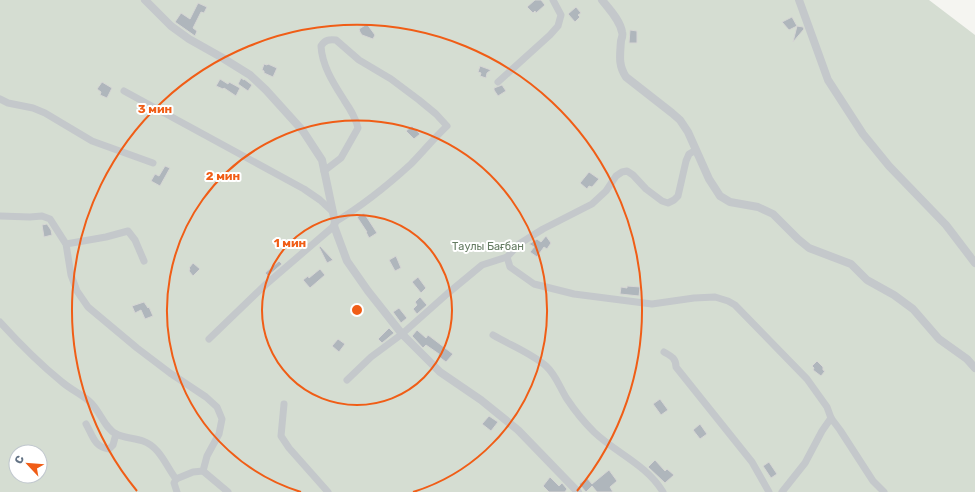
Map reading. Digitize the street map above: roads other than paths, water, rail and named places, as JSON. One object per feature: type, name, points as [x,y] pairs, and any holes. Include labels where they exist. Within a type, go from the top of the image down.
[{"type":"street","points":[[145,0],[171,26],[189,39],[221,57],[250,76],[266,90],[303,130],[322,160],[333,212],[334,224],[347,261],[368,291],[402,334],[440,372],[486,404],[518,430],[578,492]]},
{"type":"street","points":[[498,82],[558,26],[561,15],[553,0]]},
{"type":"street","points":[[602,0],[619,24],[622,32],[620,67],[626,77],[680,120],[688,132],[709,179],[720,196],[730,202],[758,207],[773,214],[798,240],[809,248],[851,264],[867,280],[894,295],[913,309],[939,339],[966,359],[975,368]]},
{"type":"street","points":[[799,0],[828,80],[863,134],[888,166],[946,225],[975,263]]},
{"type":"street","points":[[209,339],[264,286],[334,224],[395,177],[427,148],[447,126],[436,114],[391,79],[359,60],[336,40],[331,39],[325,41],[321,46],[323,57],[337,89],[354,117],[358,128],[341,158],[324,170]]},
{"type":"street","points":[[124,91],[304,189],[320,200],[333,212]]},
{"type":"street","points":[[0,99],[8,103],[33,108],[45,113],[92,141],[153,164]]},
{"type":"street","points":[[347,380],[371,357],[402,334],[482,265],[507,257],[519,244],[543,229],[592,204],[606,191],[616,176],[622,172],[628,171],[646,189],[662,201],[668,203],[674,200],[678,196],[689,154],[696,150]]},
{"type":"street","points":[[0,216],[42,216],[50,219],[66,244],[71,275],[77,291],[88,307],[148,356],[206,397],[217,407],[222,419],[219,434],[207,456],[203,471]]},
{"type":"street","points":[[66,244],[106,237],[128,230],[135,240],[144,262]]},
{"type":"street","points":[[507,257],[510,267],[534,284],[574,294],[652,304],[694,298],[715,297],[735,305],[807,379],[827,407],[831,418],[873,481],[884,492]]},
{"type":"street","points":[[0,322],[36,359],[62,382],[89,402],[99,413],[107,426],[116,434],[144,441],[157,449],[176,480],[174,483],[177,492]]},
{"type":"street","points":[[493,335],[547,366],[558,382],[566,399],[579,416],[595,433],[652,478],[663,492]]},
{"type":"street","points":[[664,352],[674,358],[676,367],[752,462],[769,492]]},
{"type":"street","points":[[284,404],[281,436],[288,448],[328,492]]},
{"type":"street","points":[[782,492],[806,463],[822,431],[831,418]]},
{"type":"street","points":[[86,424],[97,444],[103,448],[109,449],[113,445],[116,434]]},
{"type":"street","points":[[176,480],[192,472],[203,471],[228,492]]},
{"type":"park label","name":"Таулы Бағбан","points":[[488,246]]}]
